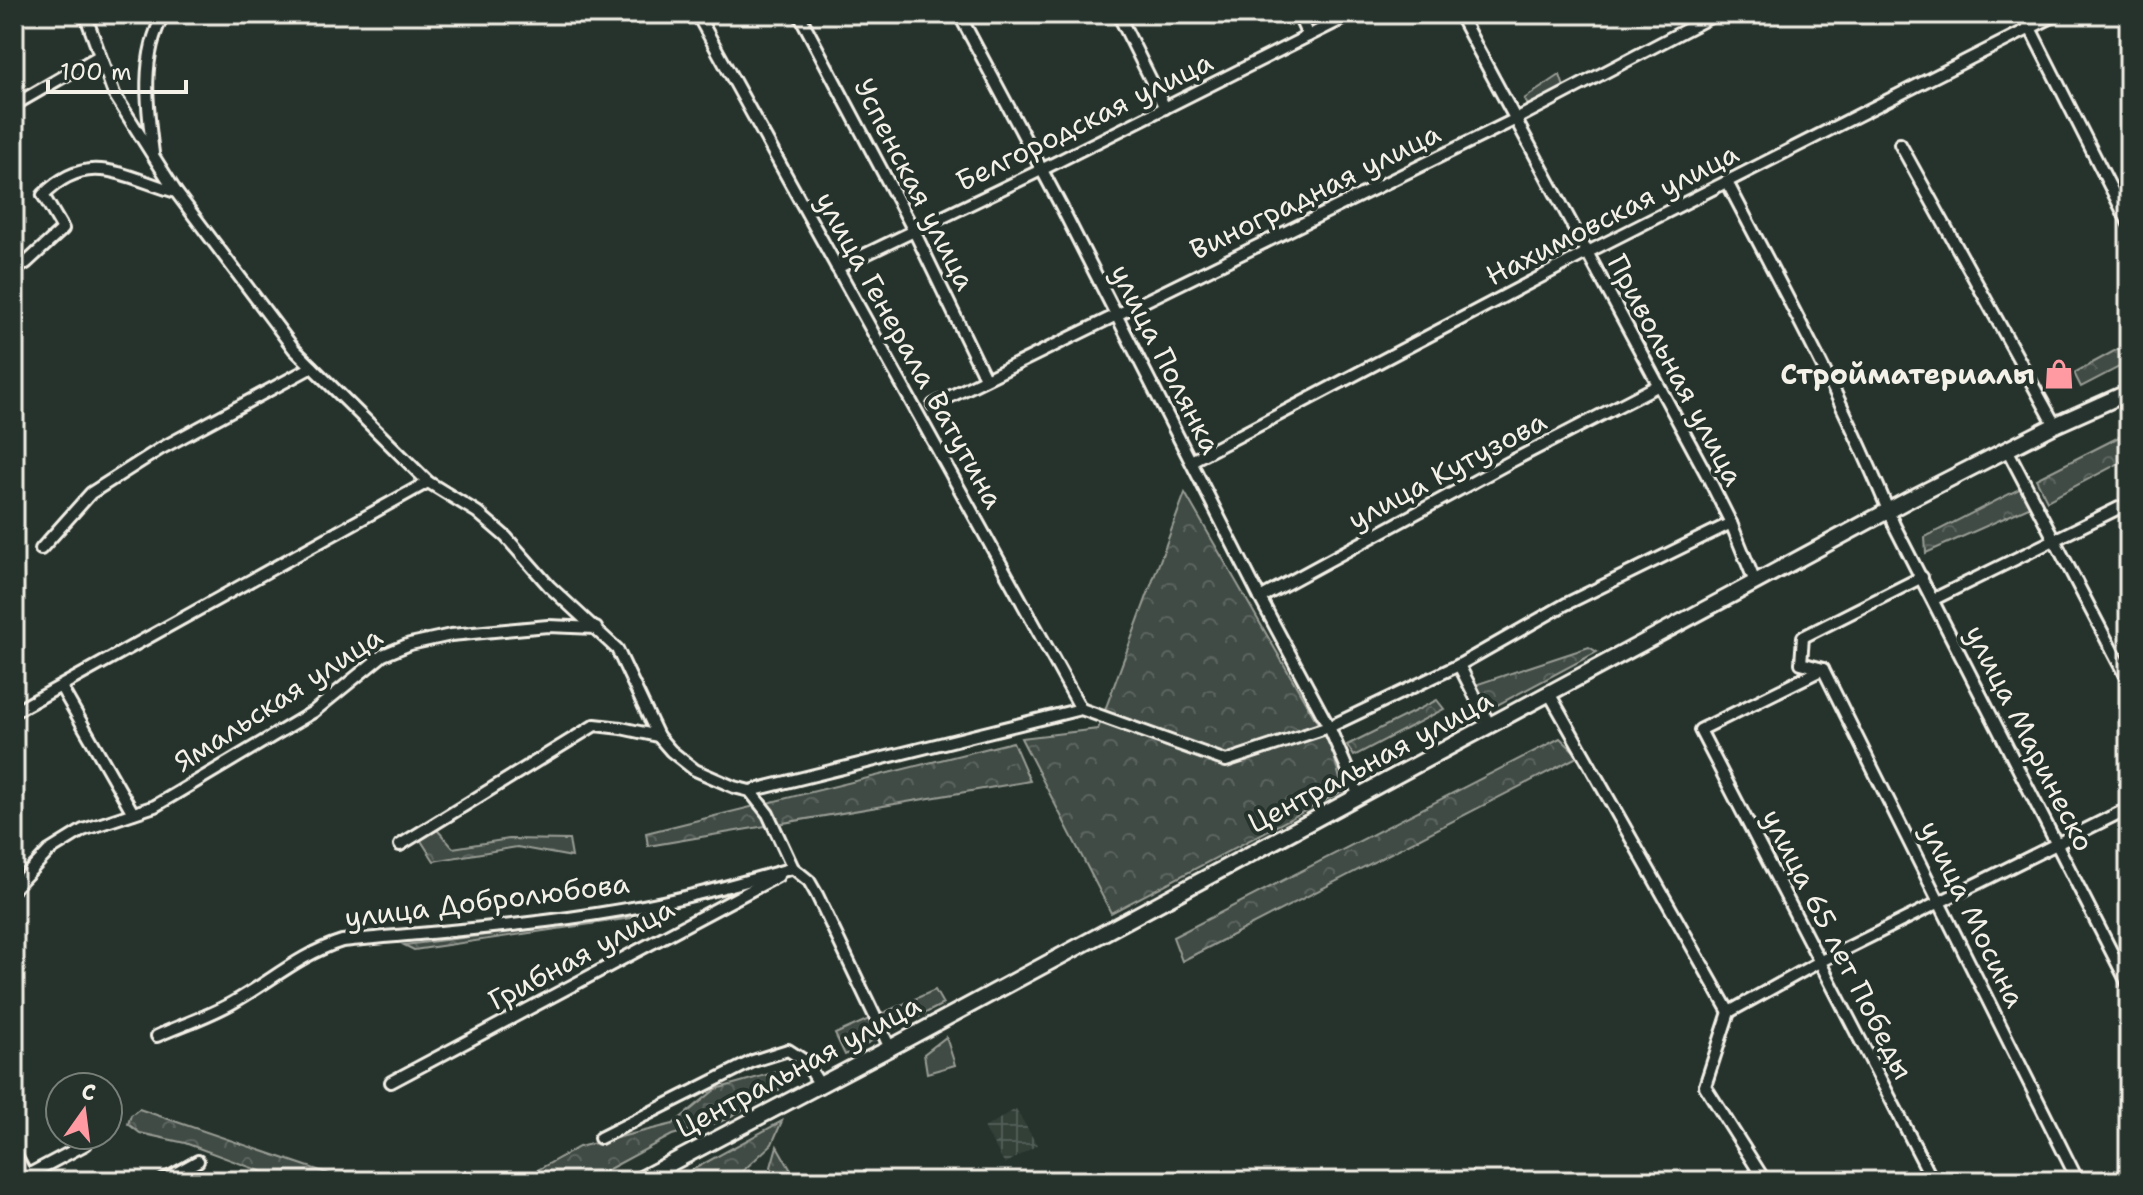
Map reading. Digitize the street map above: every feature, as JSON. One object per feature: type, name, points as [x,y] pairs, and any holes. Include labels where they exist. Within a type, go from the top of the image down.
[{"type":"main road","name":"Центральная улица","points":[[637,1181],[1889,511],[2055,425],[2129,392]]},
{"type":"street","points":[[85,14],[114,94],[176,192],[294,349],[428,482],[477,512],[506,537],[549,586],[617,649],[658,736],[695,770],[750,791],[1081,709]]},
{"type":"street","points":[[154,157],[146,104],[149,62],[158,24],[164,14]]},
{"type":"street","name":"улица Генерала Ватутина","points":[[697,14],[1081,709]]},
{"type":"street","name":"Успенская улица","points":[[799,14],[914,231],[985,378]]},
{"type":"street","name":"улица Полянка","points":[[959,14],[1329,727],[1359,796]]},
{"type":"street","points":[[1118,14],[1165,108]]},
{"type":"street","points":[[1298,14],[1308,36]]},
{"type":"street","name":"Белгородская улица","points":[[837,268],[1352,14]]},
{"type":"street","name":"Привольная улица","points":[[1459,14],[1731,523],[1755,582]]},
{"type":"street","name":"Виноградная улица","points":[[933,405],[1514,120],[1716,14]]},
{"type":"street","points":[[2023,14],[2129,224]]},
{"type":"street","name":"Нахимовская улица","points":[[1191,461],[1586,253],[2058,14]]},
{"type":"street","points":[[14,105],[99,56]]},
{"type":"street","points":[[1900,144],[2055,425]]},
{"type":"street","points":[[14,270],[63,229],[43,195],[60,179],[90,169],[115,171],[176,192]]},
{"type":"street","points":[[1727,182],[1830,378],[1889,511]]},
{"type":"street","points":[[41,549],[91,493],[160,449],[312,367]]},
{"type":"street","name":"улица Кутузова","points":[[1260,598],[1657,386]]},
{"type":"street","points":[[2007,449],[2129,683]]},
{"type":"street","points":[[14,712],[428,482]]},
{"type":"street","points":[[1934,599],[2129,503]]},
{"type":"street","name":"улица Маринеско","points":[[1889,511],[2129,986]]},
{"type":"street","name":"Центральная улица","points":[[1081,709],[1226,761],[1329,727],[1459,665],[1566,604],[1731,523]]},
{"type":"street","name":"улица Мосина","points":[[1922,577],[1803,637],[1801,663],[1823,669],[2078,1181]]},
{"type":"street","name":"Ямальская улица","points":[[14,888],[49,851],[83,830],[155,806],[313,712],[383,655],[410,644],[451,635],[548,626],[596,628]]},
{"type":"street","points":[[1459,665],[1490,726]]},
{"type":"street","name":"улица 65 лет Победы","points":[[1823,669],[1700,730],[1933,1181]]},
{"type":"street","points":[[61,687],[133,813]]},
{"type":"street","points":[[1549,693],[1729,1012]]},
{"type":"street","points":[[400,845],[595,725],[658,736]]},
{"type":"street","points":[[750,791],[768,814],[793,868],[809,881],[817,895],[890,1048]]},
{"type":"street","points":[[1765,1181],[1705,1086],[1729,1012],[1821,961],[2129,808]]},
{"type":"street","name":"улица Добролюбова","points":[[157,1036],[232,1003],[297,960],[319,948],[342,941],[527,923],[622,910],[793,868]]},
{"type":"street","name":"Грибная улица","points":[[391,1082],[793,868]]},
{"type":"street","points":[[600,1138],[753,1061],[788,1050],[805,1061],[820,1085]]},
{"type":"street","points":[[14,1152],[27,1178],[74,1151]]},
{"type":"street","points":[[162,1181],[198,1161]]},
{"type":"shaded area","points":[[1016,1109],[1037,1145],[1005,1164],[984,1128]]},
{"type":"green space","points":[[1560,75],[1564,87],[1528,105],[1524,99]]},
{"type":"green space","points":[[2129,343],[2129,362],[2081,387],[2074,373]]},
{"type":"green space","points":[[2129,432],[2129,458],[2047,501],[2036,479]]},
{"type":"green space","points":[[2021,488],[2031,506],[1926,553],[1925,537]]},
{"type":"green space","points":[[1185,493],[1332,748],[1343,791],[1111,913],[1021,738],[1098,729]]},
{"type":"green space","points":[[1589,647],[1597,652],[1488,710],[1475,685]]},
{"type":"green space","points":[[1437,700],[1444,709],[1354,756],[1347,745]]},
{"type":"green space","points":[[1560,738],[1579,756],[1182,961],[1173,937]]},
{"type":"green space","points":[[1013,742],[1030,781],[648,846],[646,833]]},
{"type":"green space","points":[[433,825],[453,848],[509,839],[569,840],[572,857],[517,847],[434,861],[420,839]]},
{"type":"green space","points":[[666,913],[414,950],[404,945]]},
{"type":"green space","points":[[935,990],[943,1004],[845,1055],[835,1034]]},
{"type":"green space","points":[[946,1037],[955,1065],[927,1073],[924,1054]]},
{"type":"green space","points":[[780,1071],[779,1090],[722,1121],[672,1135],[587,1181],[518,1181],[579,1147],[673,1124],[716,1089]]},
{"type":"green space","points":[[139,1109],[350,1181],[287,1181],[185,1143],[140,1133],[128,1124],[131,1115]]},
{"type":"green space","points":[[782,1121],[772,1144],[732,1181],[672,1181]]},
{"type":"green space","points":[[777,1146],[797,1181],[778,1181],[771,1167]]},
{"type":"place","name":"Стройматериалы","points":[[2059,374]]}]
